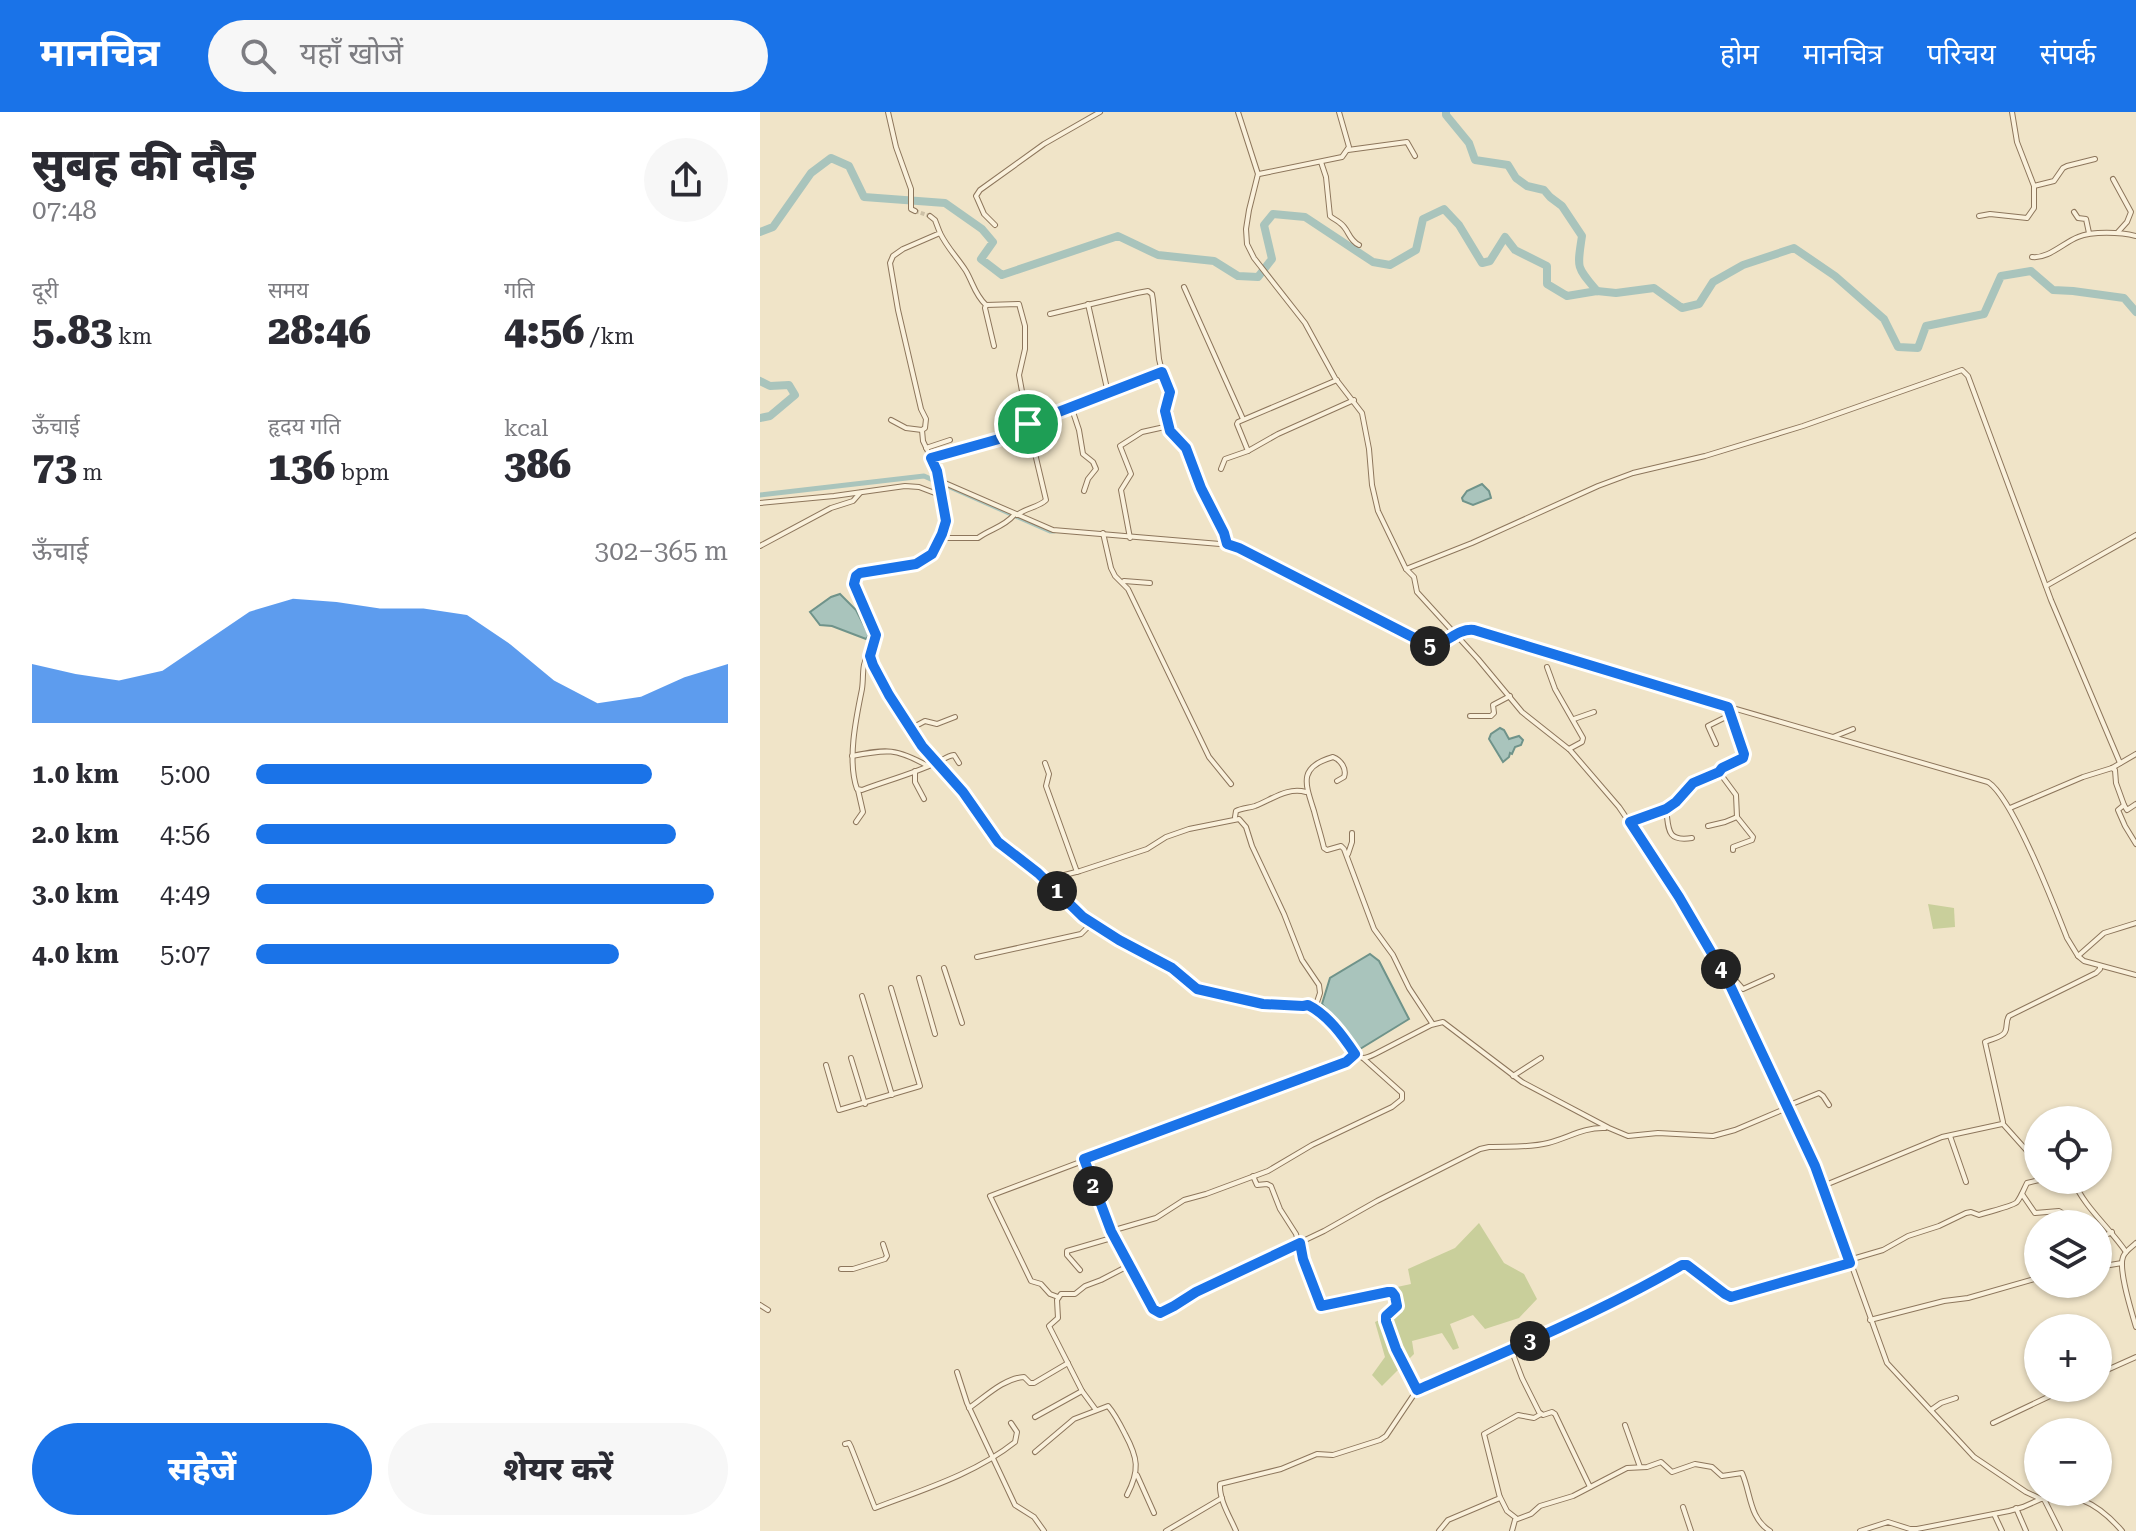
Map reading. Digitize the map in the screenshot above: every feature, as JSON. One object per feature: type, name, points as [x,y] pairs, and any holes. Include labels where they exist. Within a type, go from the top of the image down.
[{"type":"street","points":[[888,112],[912,193],[913,208]]},
{"type":"street","points":[[995,225],[977,198],[980,190],[1044,144],[1100,112]]},
{"type":"street","points":[[1238,112],[1258,174],[1246,229],[1247,244],[1254,258],[1305,323],[1337,380],[1354,400],[1365,421],[1378,511],[1406,569],[1414,577],[1417,592],[1529,719],[1569,749],[1630,822],[1728,981],[1823,1186],[1887,1363],[1974,1457],[2024,1491]]},
{"type":"street","points":[[1339,112],[1348,150]]},
{"type":"street","points":[[1979,216],[1990,214],[2027,218],[2034,208],[2034,186],[2020,151],[2012,112]]},
{"type":"street","points":[[1258,174],[1337,159],[1348,150],[1407,142],[1415,156]]},
{"type":"street","points":[[2034,186],[2054,181],[2067,166],[2095,159]]},
{"type":"street","points":[[1321,162],[1331,218],[1341,223],[1350,239],[1359,245]]},
{"type":"street","points":[[2113,179],[2131,212],[2117,233]]},
{"type":"street","points":[[2074,212],[2078,218],[2086,219],[2095,234]]},
{"type":"street","points":[[930,216],[935,220],[950,253],[967,273],[973,288],[986,305],[994,346]]},
{"type":"street","points":[[940,233],[903,249],[893,256],[890,263],[898,310],[926,419],[922,430],[923,441],[938,482],[946,521],[932,554],[922,561],[856,576],[854,584],[876,635],[871,651],[873,665],[910,729],[936,764],[963,792],[998,842],[1047,882],[1091,924],[1172,968],[1197,989],[1263,1004],[1308,1005],[1315,1008],[1340,1033],[1355,1054],[1402,1093],[1402,1099],[1392,1107],[1312,1145],[1268,1171],[1184,1200],[1156,1218],[1111,1231]]},
{"type":"street","points":[[2032,257],[2041,257],[2079,237],[2117,233],[2136,236]]},
{"type":"street","points":[[1184,287],[1243,419]]},
{"type":"street","points":[[1050,314],[1150,292],[1162,372],[1170,392],[1165,406],[1171,434],[1186,448],[1227,544]]},
{"type":"street","points":[[940,538],[978,538],[1046,500],[1019,375],[1025,349],[1021,308],[1016,303],[986,305]]},
{"type":"street","points":[[1088,304],[1108,393]]},
{"type":"street","points":[[1406,569],[1633,473],[1705,456],[1803,426],[1962,370],[1968,376],[2046,586],[2120,763]]},
{"type":"street","points":[[931,458],[993,441],[1071,406],[1162,372]]},
{"type":"street","points":[[1248,451],[1237,424],[1243,419],[1337,380]]},
{"type":"street","points":[[1221,469],[1225,459],[1354,400]]},
{"type":"street","points":[[1071,406],[1083,454],[1096,469],[1084,491]]},
{"type":"street","points":[[891,420],[906,428],[922,430]]},
{"type":"street","points":[[1130,538],[1121,490],[1131,474],[1120,446],[1142,432],[1169,426]]},
{"type":"street","points":[[926,448],[950,440]]},
{"type":"street","points":[[938,482],[1013,516],[1053,530],[1227,544],[1430,646],[1468,629],[1474,630],[1729,711],[1833,737],[1988,782],[2009,808],[2078,956],[2100,967],[2136,975]]},
{"type":"street","points":[[760,503],[912,486],[940,494]]},
{"type":"street","points":[[760,546],[831,508],[853,501],[860,493]]},
{"type":"street","points":[[2046,586],[2136,535]]},
{"type":"street","points":[[1103,536],[1111,568],[1133,598],[1209,757],[1231,784]]},
{"type":"street","points":[[1121,581],[1150,583]]},
{"type":"street","points":[[856,822],[863,812],[852,756],[862,668],[871,651]]},
{"type":"street","points":[[1547,667],[1555,689],[1583,740],[1569,749]]},
{"type":"street","points":[[1470,716],[1491,716],[1494,713],[1493,705],[1510,696]]},
{"type":"street","points":[[1716,744],[1708,726],[1729,711]]},
{"type":"street","points":[[1630,822],[1666,809],[1693,783],[1742,760],[1744,757],[1729,711]]},
{"type":"street","points":[[1573,720],[1594,712]]},
{"type":"street","points":[[910,729],[925,721],[937,724],[955,717]]},
{"type":"street","points":[[1833,737],[1853,729]]},
{"type":"street","points":[[852,756],[899,751],[928,766]]},
{"type":"street","points":[[2009,808],[2112,768],[2136,754]]},
{"type":"street","points":[[858,790],[936,764],[952,755],[959,763]]},
{"type":"street","points":[[1337,781],[1345,776],[1336,757],[1329,757],[1307,773],[1306,792],[1324,848],[1342,847],[1374,929],[1393,955],[1432,1024]]},
{"type":"street","points":[[1045,763],[1050,778],[1046,786],[1077,872]]},
{"type":"street","points":[[2112,768],[2127,810],[2136,804]]},
{"type":"street","points":[[915,771],[915,782],[924,799]]},
{"type":"street","points":[[1719,772],[1736,795],[1737,817],[1753,837],[1733,847],[1733,850]]},
{"type":"street","points":[[1235,818],[1236,811],[1257,805],[1282,792],[1306,792]]},
{"type":"street","points":[[2124,805],[2118,810],[2136,844]]},
{"type":"street","points":[[1666,809],[1674,837],[1678,840],[1692,838]]},
{"type":"street","points":[[1708,826],[1737,817]]},
{"type":"street","points":[[1047,882],[1147,849],[1181,831],[1235,818],[1241,820],[1299,954],[1319,985],[1320,998],[1315,1008]]},
{"type":"street","points":[[2130,833],[2136,829]]},
{"type":"street","points":[[1348,857],[1352,833]]},
{"type":"street","points":[[2078,956],[2104,933],[2136,923]]},
{"type":"street","points":[[977,957],[1081,934],[1091,924]]},
{"type":"street","points":[[2024,1147],[2003,1123],[1985,1042],[2004,1034],[2006,1019],[2010,1015],[2100,967]]},
{"type":"street","points":[[944,968],[962,1023]]},
{"type":"street","points":[[1728,981],[1736,981],[1745,989],[1772,976]]},
{"type":"street","points":[[919,978],[935,1034]]},
{"type":"street","points":[[826,1065],[839,1110],[920,1086],[891,988]]},
{"type":"street","points":[[862,996],[892,1095]]},
{"type":"street","points":[[1363,1058],[1440,1022],[1535,1090],[1609,1128],[1632,1136],[1658,1133],[1713,1136],[1735,1130],[1816,1093],[1821,1094],[1829,1105]]},
{"type":"street","points":[[1058,1297],[1050,1294],[1041,1284],[1031,1281],[990,1196],[1346,1062],[1355,1054]]},
{"type":"street","points":[[851,1058],[865,1104]]},
{"type":"street","points":[[1512,1076],[1541,1058]]},
{"type":"street","points":[[1823,1186],[1942,1137],[2003,1123]]},
{"type":"street","points":[[1084,1159],[1111,1231],[1153,1309],[1160,1313],[1196,1292],[1486,1148],[1544,1144],[1586,1129],[1609,1128]]},
{"type":"street","points":[[1950,1136],[1966,1182]]},
{"type":"street","points":[[1253,1176],[1257,1185],[1271,1186],[1280,1209],[1300,1243],[1321,1306],[1392,1292],[1397,1306],[1386,1316],[1386,1321],[1417,1390]]},
{"type":"street","points":[[1236,1531],[1219,1488],[1222,1484],[1281,1469],[1317,1454],[1333,1455],[1383,1438],[1417,1390],[1654,1282],[1682,1265],[1687,1265],[1731,1297],[1883,1250],[1908,1236],[1966,1213],[1979,1215],[2012,1206],[2024,1190]]},
{"type":"street","points":[[2022,1194],[2032,1210]]},
{"type":"street","points":[[2080,1194],[2093,1210]]},
{"type":"street","points":[[2112,1232],[2126,1252]]},
{"type":"street","points":[[1080,1270],[1067,1251],[1115,1237]]},
{"type":"street","points":[[2136,1243],[2126,1252],[2122,1263],[2136,1327]]},
{"type":"street","points":[[841,1269],[853,1269],[885,1259],[883,1244]]},
{"type":"street","points":[[2112,1265],[2122,1263]]},
{"type":"street","points":[[1058,1297],[1064,1293],[1075,1294],[1085,1286],[1129,1266]]},
{"type":"street","points":[[1870,1320],[2024,1282]]},
{"type":"street","points":[[1058,1297],[1058,1318],[1049,1327],[1082,1391],[1096,1410]]},
{"type":"street","points":[[760,1305],[768,1310]]},
{"type":"street","points":[[1511,1349],[1541,1414]]},
{"type":"street","points":[[2112,1368],[2136,1357]]},
{"type":"street","points":[[969,1408],[1017,1377],[1034,1383],[1068,1363]]},
{"type":"street","points":[[957,1372],[969,1408],[1015,1505],[1034,1517],[1044,1531]]},
{"type":"street","points":[[1035,1417],[1082,1391]]},
{"type":"street","points":[[1931,1410],[1956,1398]]},
{"type":"street","points":[[1993,1423],[2037,1402]]},
{"type":"street","points":[[1035,1452],[1074,1419],[1108,1406],[1134,1452],[1134,1481],[1127,1495]]},
{"type":"street","points":[[1518,1518],[1507,1511],[1500,1497],[1484,1434],[1518,1415],[1534,1418],[1541,1414],[1555,1414],[1590,1487]]},
{"type":"street","points":[[845,1444],[849,1443],[851,1447],[875,1508],[993,1459],[1015,1442],[1017,1432],[1011,1423]]},
{"type":"street","points":[[1625,1425],[1640,1467]]},
{"type":"street","points":[[1512,1531],[1514,1521],[1531,1514],[1540,1506],[1573,1496],[1622,1469],[1661,1462],[1672,1472],[1693,1464],[1712,1467],[1722,1476],[1742,1473],[1755,1514],[1770,1531]]},
{"type":"street","points":[[1135,1473],[1154,1513]]},
{"type":"street","points":[[1439,1531],[1448,1520],[1500,1497]]},
{"type":"street","points":[[1166,1531],[1222,1498]]},
{"type":"street","points":[[1860,1531],[1883,1523],[1917,1529],[2026,1506]]},
{"type":"street","points":[[2047,1506],[2060,1531]]},
{"type":"street","points":[[2094,1506],[2122,1531]]},
{"type":"street","points":[[1683,1507],[1691,1531]]},
{"type":"street","points":[[2016,1508],[2026,1531]]},
{"type":"street","points":[[1994,1514],[2002,1531]]},
{"type":"street","points":[[1938,1524],[1940,1531]]},
{"type":"green space","points":[[1928,904],[1954,908],[1955,927],[1933,929]]},
{"type":"green space","points":[[1479,1223],[1504,1263],[1524,1274],[1537,1299],[1519,1318],[1485,1329],[1473,1315],[1450,1324],[1459,1348],[1453,1350],[1442,1333],[1412,1341],[1414,1354],[1382,1386],[1372,1375],[1385,1357],[1375,1322],[1400,1311],[1397,1287],[1411,1284],[1408,1269],[1455,1248]]},
{"type":"water","points":[[1482,484],[1491,498],[1473,505],[1463,501],[1467,491]]},
{"type":"water","points":[[840,594],[856,610],[869,635],[866,639],[832,626],[820,625],[810,612]]},
{"type":"water","points":[[1500,728],[1509,739],[1519,736],[1523,740],[1503,762],[1489,739]]},
{"type":"water","points":[[1370,954],[1379,961],[1409,1019],[1360,1049],[1322,1004],[1330,978]]},
{"type":"waterway","points":[[1446,112],[1469,143],[1475,160],[1508,165],[1516,178],[1527,186],[1544,190],[1562,206],[1582,236],[1580,266],[1597,291]]},
{"type":"waterway","points":[[760,232],[773,227],[811,173],[831,158],[849,166],[864,197],[945,203],[982,229],[993,242],[981,259],[1002,275],[1118,236],[1158,255],[1214,261],[1238,276],[1258,277],[1272,259],[1264,225],[1273,214],[1305,217],[1373,262],[1390,265],[1416,250],[1423,219],[1444,209],[1459,225],[1482,263],[1490,261],[1505,237],[1515,250],[1547,266],[1547,284],[1567,296],[1654,288],[1682,308],[1699,304],[1713,282],[1743,265],[1794,248],[1835,276],[1884,319],[1898,347],[1918,348],[1926,326],[1984,314],[2001,276],[2031,271],[2053,290],[2124,298],[2136,312]]},
{"type":"waterway","points":[[760,381],[770,386],[789,385],[795,395],[770,416],[760,418]]},
{"type":"waterway","points":[[760,495],[924,476],[940,483]]},
{"type":"waterway","points":[[950,487],[1054,531]]},
{"type":"waterway","points":[[1475,630],[1512,639]]},
{"type":"tunnel","points":[[915,211],[930,216]]},
{"type":"route","points":[[1162,372],[1170,392],[1165,411],[1170,431],[1186,448],[1227,544],[1430,646],[1438,645],[1460,631],[1474,630],[1728,707],[1743,758],[1693,783],[1666,809],[1630,822],[1728,981],[1815,1166],[1850,1263],[1731,1297],[1687,1265],[1682,1265],[1654,1282],[1417,1390],[1386,1321],[1386,1316],[1397,1306],[1392,1292],[1321,1306],[1300,1243],[1196,1292],[1160,1313],[1153,1309],[1111,1231],[1084,1159],[1346,1062],[1355,1054],[1340,1033],[1315,1008],[1308,1005],[1263,1004],[1197,989],[1172,968],[1083,917],[1038,873],[992,836],[963,792],[931,759],[873,665],[870,656],[876,635],[854,584],[856,576],[916,564],[932,554],[946,521],[937,471],[931,458],[993,441],[1028,424],[1162,372]]}]
